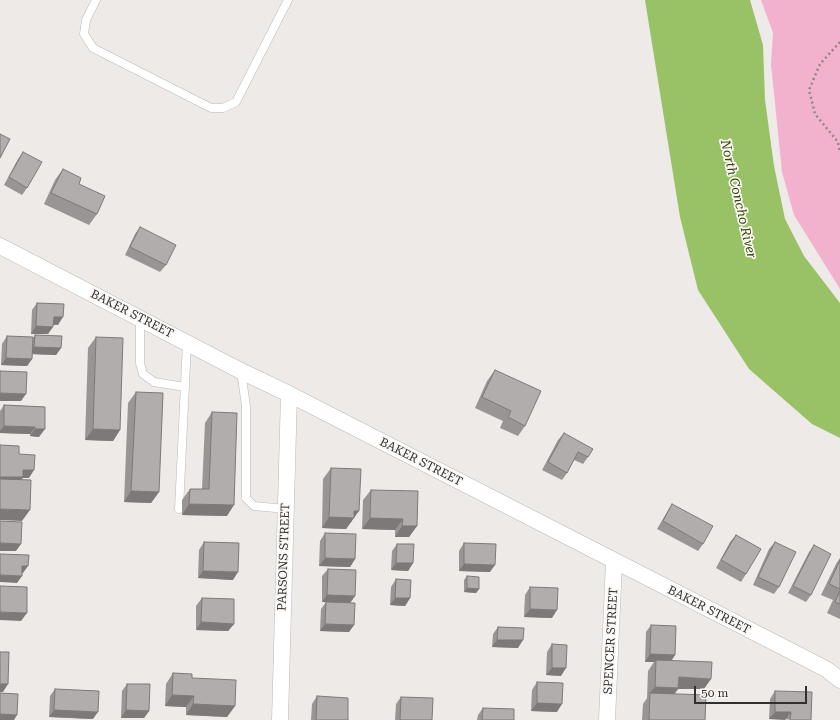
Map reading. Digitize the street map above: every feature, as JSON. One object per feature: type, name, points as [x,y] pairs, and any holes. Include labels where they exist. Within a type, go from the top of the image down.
[{"type":"street","name":"BAKER STREET","points":[[0,246],[241,371],[289,394],[614,562],[826,669],[840,680]]},
{"type":"street","name":"PARSONS STREET","points":[[280,720],[289,394]]},
{"type":"street","name":"SPENCER STREET","points":[[607,720],[614,562]]},
{"type":"lane","points":[[96,0],[86,20],[84,34],[93,48],[211,108],[224,108],[236,102],[288,0]]},
{"type":"lane","points":[[140,319],[140,363],[143,374],[154,382],[185,387]]},
{"type":"lane","points":[[179,509],[187,343]]},
{"type":"lane","points":[[241,371],[246,406],[246,498],[254,506],[286,509]]},
{"type":"path","points":[[840,42],[820,64],[809,90],[815,114],[838,142],[840,153]]},
{"type":"shaded area","points":[[761,0],[840,0],[840,289],[794,215],[782,172],[771,64],[773,33]]},
{"type":"water","name":"North Concho River","points":[[645,0],[750,0],[763,45],[765,100],[774,166],[785,219],[804,256],[840,303],[840,438],[812,424],[749,369],[698,290],[680,217]]},
{"type":"building","points":[[0,134],[10,139],[0,158]]},
{"type":"building","points":[[23,152],[42,162],[27,188],[9,177]]},
{"type":"building","points":[[63,169],[81,178],[79,184],[105,196],[97,214],[51,193]]},
{"type":"building","points":[[140,227],[176,245],[166,265],[130,247]]},
{"type":"building","points":[[37,303],[64,304],[63,317],[54,317],[53,327],[36,326]]},
{"type":"building","points":[[35,335],[62,336],[61,348],[34,347]]},
{"type":"building","points":[[7,336],[33,337],[32,359],[6,358]]},
{"type":"building","points":[[96,337],[123,338],[120,430],[93,429]]},
{"type":"building","points":[[495,370],[541,391],[525,426],[508,417],[511,411],[482,397]]},
{"type":"building","points":[[0,371],[27,372],[26,394],[0,393]]},
{"type":"building","points":[[136,392],[163,393],[159,492],[131,491]]},
{"type":"building","points":[[4,405],[45,407],[45,429],[35,429],[35,427],[4,426]]},
{"type":"building","points":[[212,412],[237,413],[234,505],[189,504],[190,489],[209,489]]},
{"type":"building","points":[[564,433],[593,449],[588,457],[578,452],[567,473],[548,462]]},
{"type":"building","points":[[0,445],[19,446],[19,454],[35,455],[34,470],[23,470],[23,477],[0,477]]},
{"type":"building","points":[[331,468],[361,469],[359,511],[354,511],[354,518],[329,517]]},
{"type":"building","points":[[0,479],[31,480],[30,510],[0,509]]},
{"type":"building","points":[[371,490],[418,491],[417,526],[402,526],[403,519],[370,518]]},
{"type":"building","points":[[672,504],[713,526],[703,544],[663,521]]},
{"type":"building","points":[[0,521],[22,522],[21,544],[0,543]]},
{"type":"building","points":[[325,533],[356,534],[355,559],[325,558]]},
{"type":"building","points":[[736,535],[761,549],[746,574],[721,560]]},
{"type":"building","points":[[204,542],[239,543],[238,572],[203,571]]},
{"type":"building","points":[[775,542],[796,552],[779,587],[758,577]]},
{"type":"building","points":[[464,543],[496,544],[495,565],[464,564]]},
{"type":"building","points":[[397,544],[414,544],[413,563],[396,563]]},
{"type":"building","points":[[814,545],[831,554],[811,595],[793,586]]},
{"type":"building","points":[[0,554],[29,555],[28,566],[22,566],[22,576],[0,575]]},
{"type":"building","points":[[840,560],[840,589],[829,584]]},
{"type":"building","points":[[328,569],[356,570],[355,596],[327,595]]},
{"type":"building","points":[[467,576],[479,577],[479,589],[467,588]]},
{"type":"building","points":[[396,579],[411,580],[410,598],[395,598]]},
{"type":"building","points":[[0,586],[27,587],[27,613],[0,612]]},
{"type":"building","points":[[530,587],[558,588],[557,610],[530,609]]},
{"type":"building","points":[[840,591],[840,604],[835,602]]},
{"type":"building","points":[[202,598],[234,599],[234,624],[201,622]]},
{"type":"building","points":[[326,602],[355,603],[354,625],[325,624]]},
{"type":"building","points":[[651,625],[676,626],[675,655],[650,654]]},
{"type":"building","points":[[498,627],[524,628],[523,640],[497,640]]},
{"type":"building","points":[[552,644],[567,645],[566,668],[552,668]]},
{"type":"building","points":[[0,652],[9,652],[8,684],[0,684]]},
{"type":"building","points":[[656,660],[712,662],[711,679],[679,677],[678,688],[655,687]]},
{"type":"building","points":[[173,673],[192,674],[192,678],[236,680],[235,706],[193,704],[194,696],[172,695]]},
{"type":"building","points":[[537,682],[563,683],[562,704],[537,703]]},
{"type":"building","points":[[127,684],[150,684],[149,711],[126,710]]},
{"type":"building","points":[[55,689],[99,691],[98,712],[54,710]]},
{"type":"building","points":[[775,691],[812,692],[811,720],[790,720],[791,712],[775,712]]},
{"type":"building","points":[[0,693],[18,694],[17,715],[0,714]]},
{"type":"building","points":[[650,693],[706,695],[705,720],[649,720]]},
{"type":"building","points":[[317,696],[348,698],[348,720],[316,720]]},
{"type":"building","points":[[401,697],[433,698],[432,720],[400,720]]},
{"type":"building","points":[[483,708],[514,709],[514,720],[482,720]]}]
